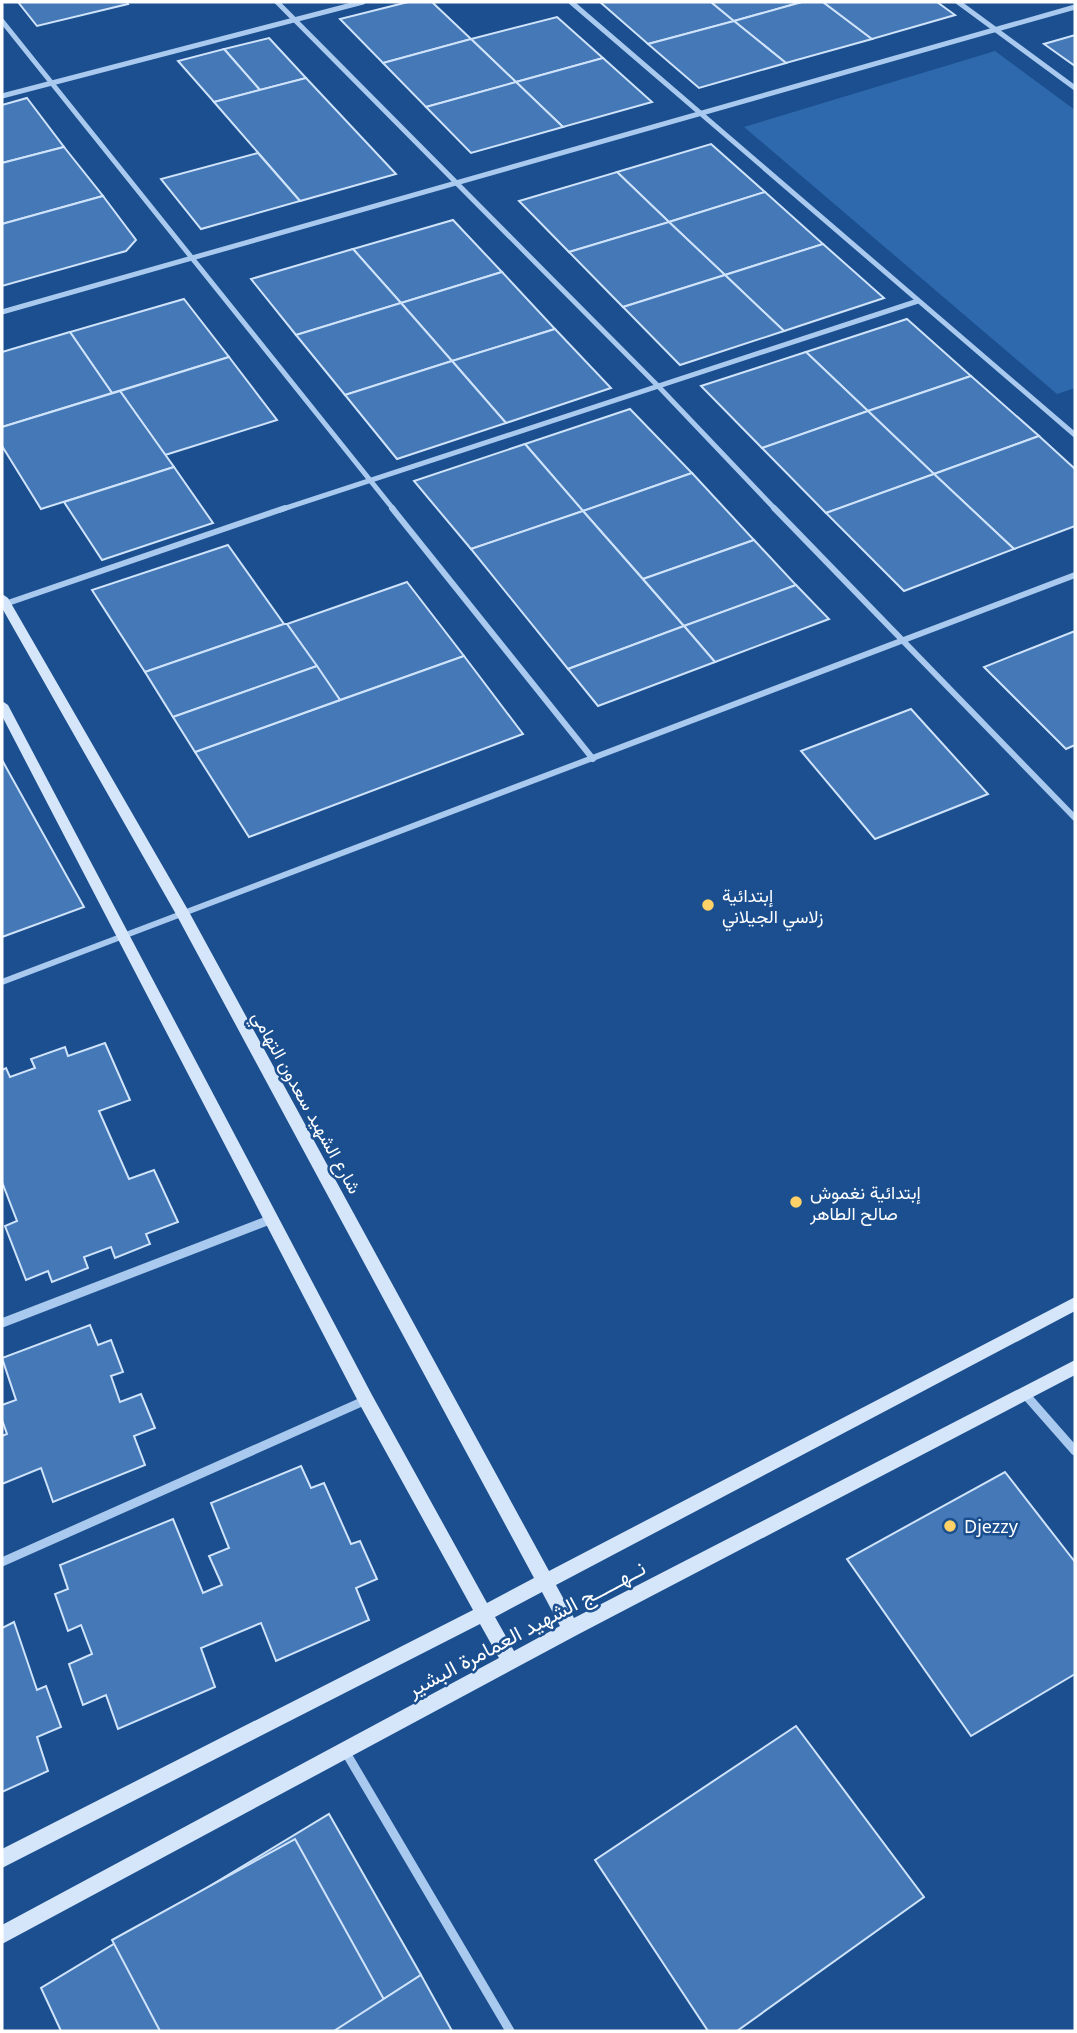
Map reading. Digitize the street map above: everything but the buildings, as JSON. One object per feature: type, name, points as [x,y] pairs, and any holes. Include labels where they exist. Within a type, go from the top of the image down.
[{"type":"street","points":[[277,2],[659,387],[900,641],[1075,818]]},
{"type":"street","points":[[2,96],[363,2]]},
{"type":"street","points":[[571,2],[1075,436]]},
{"type":"street","points":[[958,2],[1075,88]]},
{"type":"street","points":[[2,312],[1075,7]]},
{"type":"street","points":[[2,21],[372,479],[593,759]]},
{"type":"street","points":[[4,601],[918,301]]},
{"type":"street","points":[[2,982],[1075,575]]},
{"type":"street","name":"شارع الشهيد سعدون التهامي","points":[[4,601],[183,914],[547,1580],[571,1629]]},
{"type":"street","points":[[2,705],[366,1400],[511,1663]]},
{"type":"street","points":[[2,1323],[272,1220]]},
{"type":"street","name":"نــهـــــج الشهيد العمامرة البشير","points":[[2,1859],[485,1613],[1075,1304]]},
{"type":"street","name":"نــهـــــج الشهيد العمامرة البشير","points":[[2,1935],[344,1749],[1075,1367]]},
{"type":"street","points":[[1024,1392],[1075,1451]]},
{"type":"street","points":[[2,1562],[366,1400]]},
{"type":"street","points":[[344,1749],[510,2031]]},
{"type":"shaded area","points":[[995,51],[1075,110],[1075,388],[1057,394],[744,127]]},
{"type":"place","name":"إبتدائية زلاسي الجيلاني","points":[[708,905]]},
{"type":"place","name":"إبتدائية نغموش صالح الطاهر","points":[[796,1202]]},
{"type":"place","name":"Djezzy","points":[[950,1526]]}]
